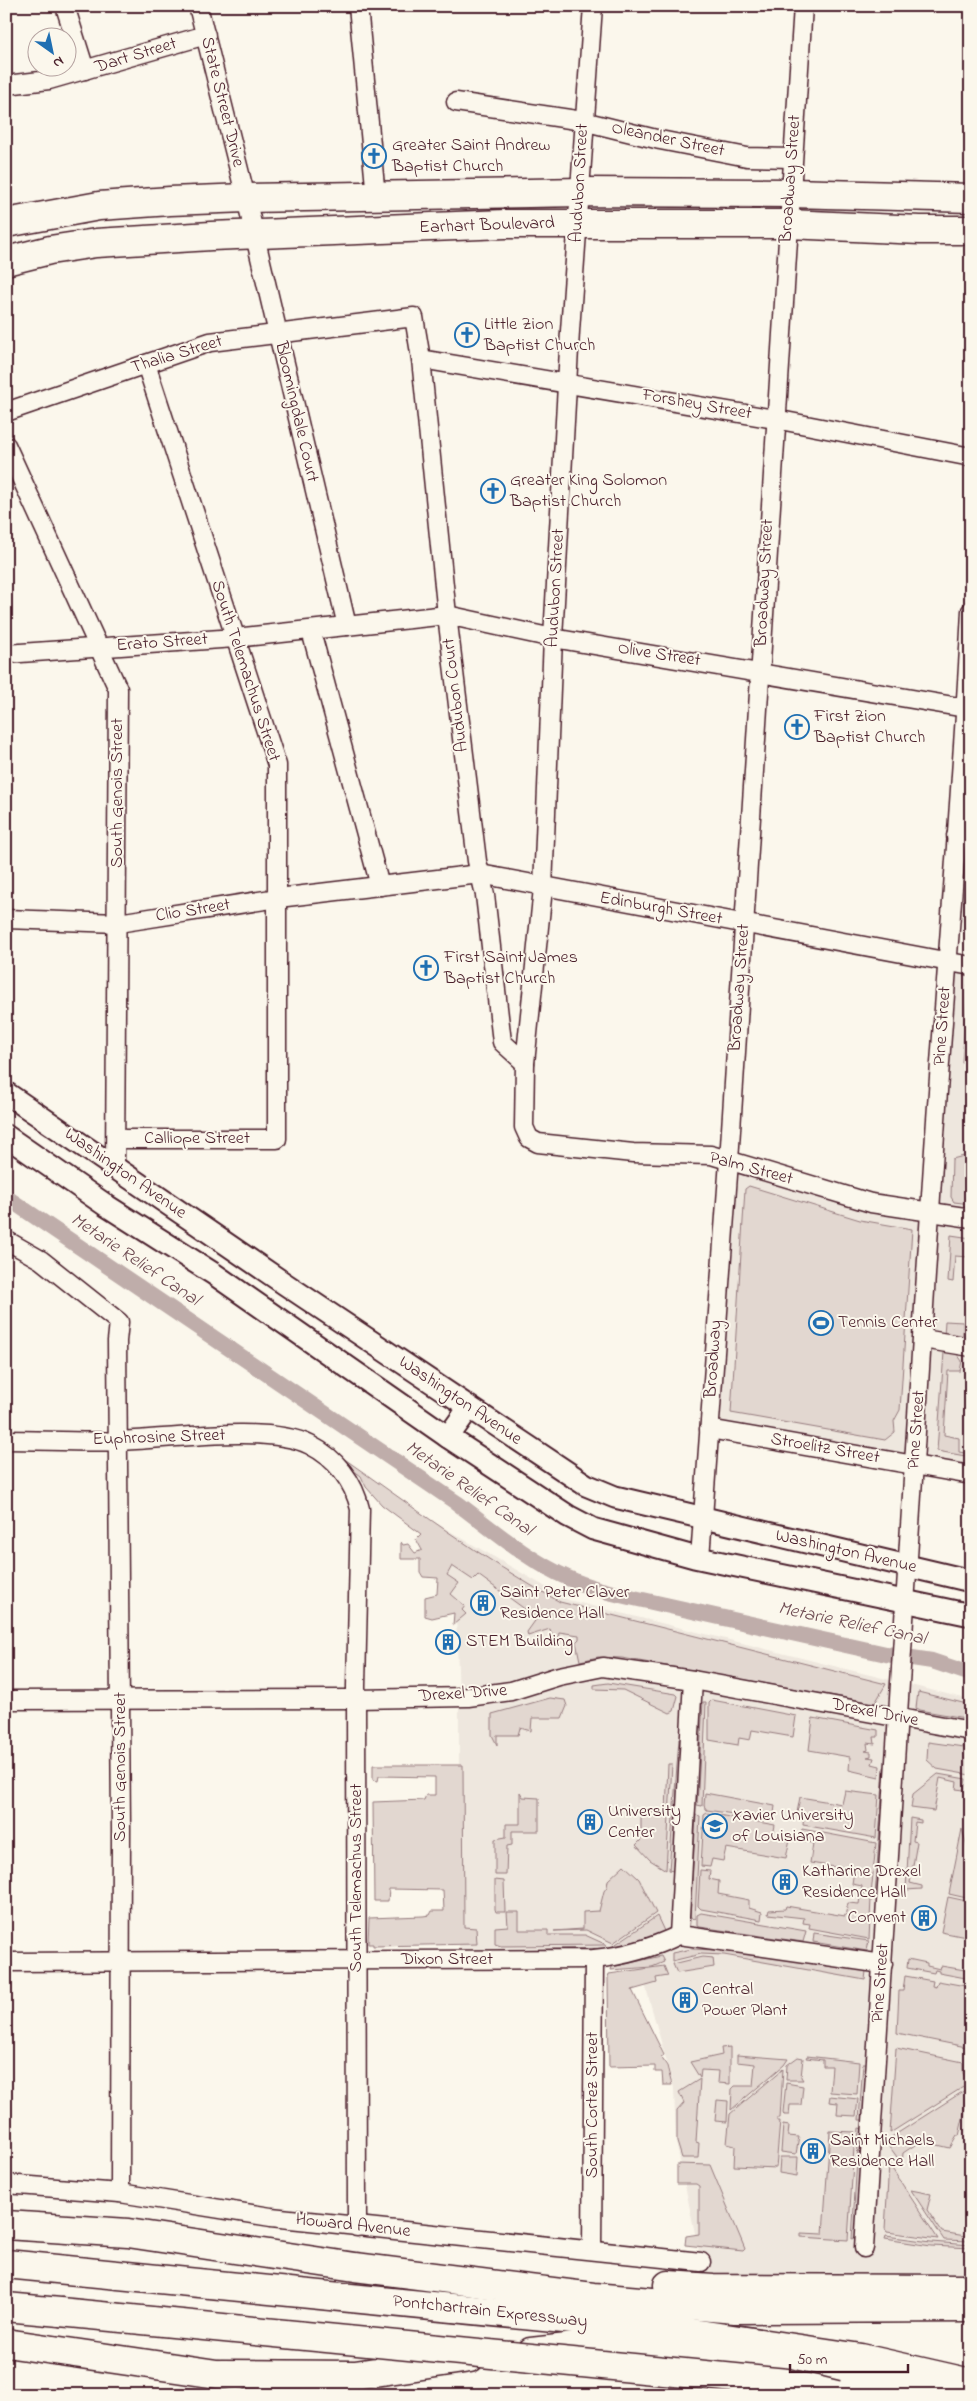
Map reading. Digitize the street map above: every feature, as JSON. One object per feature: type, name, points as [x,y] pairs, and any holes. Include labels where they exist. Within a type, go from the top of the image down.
[{"type":"main road","name":"Earhart Boulevard","points":[[6,223],[99,206],[170,200],[246,198],[581,192],[791,193],[971,198]]},
{"type":"main road","name":"Earhart Boulevard","points":[[6,261],[50,250],[96,243],[254,234],[505,224],[789,224],[920,230],[971,230]]},
{"type":"main road","points":[[6,2217],[39,2227]]},
{"type":"main road","points":[[6,2225],[128,2233],[355,2267],[593,2297],[735,2309],[970,2302]]},
{"type":"main road","name":"Pontchartrain Expressway","points":[[6,2264],[665,2329],[860,2358],[971,2383]]},
{"type":"main road","points":[[6,2307],[787,2384],[837,2395]]},
{"type":"main road","points":[[6,2343],[221,2374],[332,2395]]},
{"type":"main road","points":[[221,2374],[355,2375],[436,2362],[576,2347],[674,2352],[880,2384],[926,2395]]},
{"type":"street","points":[[65,6],[86,70]]},
{"type":"street","name":"State Street Drive","points":[[198,6],[246,198]]},
{"type":"street","points":[[358,6],[376,197]]},
{"type":"street","name":"Audubon Street","points":[[529,1138],[524,1127],[525,1062],[543,888],[553,638],[592,6]]},
{"type":"street","name":"Broadway Street","points":[[729,1160],[775,419],[803,6]]},
{"type":"street","name":"Dart Street","points":[[6,85],[50,80],[206,35]]},
{"type":"street","name":"Oleander Street","points":[[456,102],[584,121],[747,157],[792,158]]},
{"type":"street","name":"Bloomingdale Court","points":[[246,198],[346,626]]},
{"type":"street","name":"Thalia Street","points":[[6,412],[210,342],[414,318]]},
{"type":"street","name":"Audubon Court","points":[[414,318],[422,359],[447,615],[480,874],[485,895],[502,1042],[525,1062]]},
{"type":"street","name":"Forshey Street","points":[[422,359],[775,419],[971,457]]},
{"type":"street","name":"South Telemachus Street","points":[[146,364],[277,766],[277,1139]]},
{"type":"street","name":"South Genois Street","points":[[6,445],[118,689],[115,1166]]},
{"type":"street","name":"Pine Street","points":[[864,2248],[902,1687],[906,1567],[915,1465],[930,1211],[948,962],[963,837],[971,611]]},
{"type":"street","name":"Olive Street","points":[[346,626],[447,615],[553,638],[968,709]]},
{"type":"street","name":"Erato Street","points":[[6,654],[235,638],[346,626]]},
{"type":"street","points":[[311,630],[380,886]]},
{"type":"street","name":"Edinburgh Street","points":[[380,886],[480,874],[543,888],[971,966]]},
{"type":"street","name":"Clio Street","points":[[6,919],[118,923],[278,898],[380,886]]},
{"type":"street","name":"Washington Avenue","points":[[6,1093],[115,1166],[232,1249],[586,1485],[614,1497],[971,1581]]},
{"type":"street","name":"Washington Avenue","points":[[6,1136],[107,1206],[214,1274],[448,1437],[568,1516],[592,1529],[700,1558],[971,1615]]},
{"type":"street","name":"Palm Street","points":[[529,1138],[538,1143],[633,1153],[710,1155],[872,1203],[971,1218]]},
{"type":"street","name":"Calliope Street","points":[[116,1139],[277,1139]]},
{"type":"street","name":"Broadway","points":[[700,1558],[729,1160]]},
{"type":"street","name":"South Genois Street","points":[[6,1240],[41,1260],[119,1322],[117,1341],[121,1961],[120,2193]]},
{"type":"street","points":[[214,1274],[232,1249]]},
{"type":"street","points":[[923,1339],[971,1348]]},
{"type":"street","points":[[448,1437],[469,1408]]},
{"type":"street","name":"Stroelitz Street","points":[[710,1429],[971,1475]]},
{"type":"street","name":"Euphrosine Street","points":[[6,1440],[118,1441],[259,1434],[311,1445]]},
{"type":"street","name":"South Telemachus Street","points":[[311,1445],[340,1467],[356,1494],[360,1509],[358,1528],[356,1699],[358,2227]]},
{"type":"street","name":"Drexel Drive","points":[[6,1700],[356,1699],[492,1694],[511,1691],[559,1676],[603,1667],[693,1680],[971,1731]]},
{"type":"street","points":[[693,1680],[679,1935],[883,1964]]},
{"type":"street","name":"Dixon Street","points":[[6,1962],[594,1960],[617,1957],[643,1950],[679,1935]]},
{"type":"street","name":"South Cortez Street","points":[[592,2250],[594,1960]]},
{"type":"street","name":"Howard Avenue","points":[[6,2184],[120,2193],[271,2217],[701,2262]]},
{"type":"shaded area","points":[[948,962],[971,966],[971,1475],[709,1429],[729,1161],[930,1211]]},
{"type":"shaded area","points":[[968,984],[971,984],[971,1064],[962,1062]]},
{"type":"shaded area","points":[[968,1155],[968,1160],[971,1160],[971,1204],[954,1202],[951,1197],[952,1159]]},
{"type":"shaded area","name":"Tennis Center","points":[[749,1186],[860,1220],[912,1229],[900,1410],[894,1421],[895,1432],[885,1440],[731,1413],[745,1189]]},
{"type":"shaded area","points":[[951,1235],[971,1238],[968,1257],[955,1256],[953,1282],[948,1281]]},
{"type":"shaded area","points":[[945,1321],[963,1322],[963,1335],[960,1338],[944,1336]]},
{"type":"shaded area","points":[[944,1352],[957,1354],[962,1361],[960,1371],[948,1371],[944,1435],[959,1438],[959,1452],[971,1454],[971,1457],[937,1451]]},
{"type":"shaded area","points":[[336,1453],[502,1568],[560,1602],[886,1684],[875,1703],[622,1658],[598,1657],[580,1661],[576,1642],[579,1639],[579,1635],[559,1632],[558,1642],[555,1643],[550,1629],[528,1636],[527,1632],[537,1618],[478,1575],[473,1580],[452,1566],[447,1575],[459,1583],[451,1594],[465,1606],[462,1610],[466,1614],[453,1625],[454,1613],[432,1618],[425,1616],[425,1597],[437,1594],[438,1578],[423,1577],[420,1572],[420,1559],[401,1559],[401,1542],[403,1545],[408,1544],[415,1553],[422,1550],[416,1539],[421,1534],[382,1505],[366,1487],[361,1476],[334,1456]]},
{"type":"shaded area","name":"Xavier University of Louisiana","points":[[434,1522],[568,1600],[971,1700],[971,2289],[713,2288],[701,2262],[676,2142],[674,2088],[636,1952],[459,1960],[459,1697],[456,1616]]},
{"type":"shaded area","points":[[608,1683],[676,1694],[678,1696],[674,1711],[670,1713],[623,1690],[594,1689],[594,1685]]},
{"type":"shaded area","points":[[918,1692],[971,1705],[971,1719],[919,1710],[916,1708]]},
{"type":"shaded area","points":[[550,1698],[565,1700],[567,1706],[562,1718],[532,1718],[531,1731],[520,1728],[518,1735],[497,1735],[497,1745],[492,1735],[492,1714]]},
{"type":"shaded area","points":[[712,1700],[796,1716],[793,1737],[752,1730],[750,1740],[739,1738],[738,1745],[709,1740],[709,1703]]},
{"type":"shaded area","points":[[703,1702],[706,1702],[702,1806],[697,1805]]},
{"type":"shaded area","points":[[813,1718],[878,1730],[878,1737],[874,1737],[875,1744],[867,1743],[868,1750],[865,1751],[871,1752],[871,1756],[867,1757],[874,1758],[872,1764],[880,1766],[879,1777],[849,1770],[850,1757],[809,1750]]},
{"type":"shaded area","points":[[679,1739],[681,1744],[673,1871],[669,1870]]},
{"type":"shaded area","points":[[928,1742],[971,1748],[970,1775],[937,1769],[927,1760]]},
{"type":"shaded area","points":[[668,1764],[672,1764],[666,1870],[650,1860],[636,1845],[641,1840],[641,1814],[666,1811]]},
{"type":"shaded area","points":[[373,1765],[463,1765],[464,1927],[476,1928],[477,1944],[373,1946],[373,1944],[368,1944],[369,1918],[423,1916],[430,1915],[432,1911],[444,1911],[443,1890],[389,1889],[388,1901],[374,1901],[373,1802],[424,1800],[426,1795],[435,1795],[435,1777],[379,1776],[378,1781],[373,1780]]},
{"type":"shaded area","points":[[884,1767],[888,1767],[879,1897],[875,1896]]},
{"type":"shaded area","points":[[938,1774],[966,1779],[964,1790],[956,1789],[957,1782],[940,1778],[934,1811],[911,1808],[913,1794]]},
{"type":"shaded area","points":[[845,1791],[879,1795],[876,1838],[803,1825],[804,1814],[797,1813],[800,1797],[842,1804]]},
{"type":"shaded area","points":[[520,1792],[523,1797],[539,1798],[539,1831],[512,1831],[512,1845],[507,1846],[506,1875],[495,1875],[495,1839],[506,1837],[506,1824],[520,1824]]},
{"type":"shaded area","points":[[705,1793],[775,1806],[773,1820],[707,1810],[704,1806]]},
{"type":"shaded area","points":[[707,1813],[775,1825],[773,1836],[790,1839],[786,1858],[726,1848],[723,1861],[712,1859],[710,1867],[701,1866],[704,1815]]},
{"type":"shaded area","points":[[696,1815],[700,1816],[695,1919],[690,1918]]},
{"type":"shaded area","points":[[910,1818],[921,1820],[921,1823],[915,1822],[913,1841],[917,1842],[910,1883],[922,1886],[922,1889],[906,1890]]},
{"type":"shaded area","points":[[802,1829],[876,1843],[871,1895],[861,1893],[862,1886],[852,1884],[854,1870],[810,1863],[813,1843],[800,1841]]},
{"type":"shaded area","points":[[962,1829],[971,1860],[971,1899],[949,1894]]},
{"type":"shaded area","points":[[624,1865],[639,1879],[656,1913],[613,1943],[586,1930],[554,1931],[583,1929],[583,1912],[599,1911],[608,1880]]},
{"type":"shaded area","points":[[700,1870],[710,1871],[709,1879],[719,1881],[718,1894],[749,1900],[749,1908],[762,1912],[761,1920],[701,1909],[698,1906]]},
{"type":"shaded area","points":[[495,1880],[504,1881],[505,1912],[496,1912],[495,1909]]},
{"type":"shaded area","points":[[860,1897],[871,1899],[869,1939],[809,1928],[810,1924],[803,1923],[804,1918],[768,1914],[769,1910],[785,1909],[786,1906],[845,1916],[848,1903],[859,1904]]},
{"type":"shaded area","points":[[948,1897],[971,1902],[971,1938],[941,1932]]},
{"type":"shaded area","points":[[507,1912],[519,1912],[519,1930],[548,1930],[548,1935],[585,1935],[607,1945],[501,1946],[495,1944],[495,1927],[508,1926]]},
{"type":"shaded area","points":[[701,1913],[806,1931],[803,1942],[700,1927],[697,1926],[697,1915]]},
{"type":"shaded area","points":[[657,1916],[664,1931],[659,1935],[609,1950],[498,1950],[610,1948]]},
{"type":"shaded area","points":[[814,1933],[869,1941],[867,1951],[813,1942]]},
{"type":"shaded area","points":[[692,1949],[716,1950],[866,1971],[865,1980],[724,1955],[701,1954],[672,1961],[672,1953]]},
{"type":"shaded area","points":[[661,1956],[664,1962],[652,1967],[611,1970],[612,1967]]},
{"type":"shaded area","points":[[702,1957],[713,1958],[714,1967],[677,1973],[673,1964]]},
{"type":"shaded area","points":[[908,1959],[927,1963],[927,1966],[940,1969],[941,1966],[971,1971],[971,1979],[939,1973],[939,1971],[935,1970],[934,1973],[907,1968]]},
{"type":"shaded area","points":[[664,1966],[668,1976],[656,1978],[657,1983],[632,1990],[664,2055],[661,2057],[667,2066],[672,2085],[663,2085],[662,2072],[655,2072],[655,2066],[609,2067],[609,1974]]},
{"type":"shaded area","points":[[905,1976],[933,1981],[932,1986],[936,1987],[938,1981],[971,1987],[971,2048],[897,2033],[899,1991],[903,1991]]},
{"type":"shaded area","points":[[730,2047],[730,2084],[718,2083],[719,2071],[701,2070],[700,2078],[690,2062],[722,2055],[721,2048]]},
{"type":"shaded area","points":[[896,2048],[963,2062],[963,2073],[968,2084],[890,2133]]},
{"type":"shaded area","points":[[737,2055],[788,2059],[784,2065],[731,2110],[732,2089],[735,2086],[753,2086],[755,2064],[737,2062]]},
{"type":"shaded area","points":[[807,2056],[859,2062],[857,2094],[830,2092],[832,2066],[823,2066],[823,2060],[806,2058]]},
{"type":"shaded area","points":[[798,2057],[803,2058],[801,2077],[803,2080],[786,2080],[787,2065]]},
{"type":"shaded area","points":[[863,2063],[868,2063],[864,2120],[859,2120]]},
{"type":"shaded area","points":[[783,2069],[780,2118],[777,2118],[777,2121],[780,2121],[776,2168],[734,2166],[735,2146],[727,2144],[730,2114]]},
{"type":"shaded area","points":[[700,2079],[696,2142],[699,2143],[698,2158],[682,2158],[677,2142],[677,2111],[684,2103],[679,2092]]},
{"type":"shaded area","points":[[786,2083],[803,2086],[801,2105],[790,2105],[789,2115],[784,2115],[783,2112]]},
{"type":"shaded area","points":[[970,2087],[959,2136],[957,2136],[950,2148],[921,2141],[903,2153],[902,2164],[889,2146],[890,2138]]},
{"type":"shaded area","points":[[830,2096],[858,2099],[856,2116],[837,2115],[838,2103],[829,2102]]},
{"type":"shaded area","points":[[717,2100],[728,2101],[727,2122],[715,2121]]},
{"type":"shaded area","points":[[783,2125],[789,2126],[788,2136],[799,2137],[796,2154],[781,2152]]},
{"type":"shaded area","points":[[859,2128],[864,2129],[856,2237],[852,2239]]},
{"type":"shaded area","points":[[830,2131],[855,2132],[848,2240],[801,2237],[801,2233],[823,2234]]},
{"type":"shaded area","points":[[780,2157],[798,2157],[797,2176],[779,2173]]},
{"type":"shaded area","points":[[677,2164],[710,2165],[745,2249],[743,2251],[685,2245],[686,2236],[699,2234],[699,2186],[696,2184],[677,2184]]},
{"type":"shaded area","points":[[889,2164],[938,2239],[887,2232],[885,2229]]},
{"type":"shaded area","points":[[911,2190],[931,2194],[927,2210],[942,2232],[971,2237],[971,2241],[944,2240]]},
{"type":"shaded area","points":[[886,2236],[971,2245],[971,2248],[931,2246],[885,2239]]},
{"type":"waterway","name":"Metarie Relief Canal","points":[[6,1197],[457,1503],[524,1553],[553,1571],[584,1585],[609,1592],[886,1654],[932,1661],[971,1674]]},
{"type":"place","name":"Greater Saint Andrew Baptist Church","points":[[374,156]]},
{"type":"place","name":"Little Zion Baptist Church","points":[[467,335]]},
{"type":"place","name":"Greater King Solomon Baptist Church","points":[[493,491]]},
{"type":"place","name":"First Zion Baptist Church","points":[[797,727]]},
{"type":"place","name":"First Saint James Baptist Church","points":[[426,968]]},
{"type":"place","name":"Tennis Center","points":[[821,1323]]},
{"type":"place","name":"Saint Peter Claver Residence Hall","points":[[483,1603]]},
{"type":"place","name":"STEM Building","points":[[448,1642]]},
{"type":"place","name":"University Center","points":[[590,1822]]},
{"type":"place","name":"Xavier University of Louisiana","points":[[715,1826]]},
{"type":"place","name":"Katharine Drexel Residence Hall","points":[[785,1882]]},
{"type":"place","name":"Convent","points":[[924,1918]]},
{"type":"place","name":"Central Power Plant","points":[[685,2000]]},
{"type":"place","name":"Saint Michaels Residence Hall","points":[[813,2151]]}]
